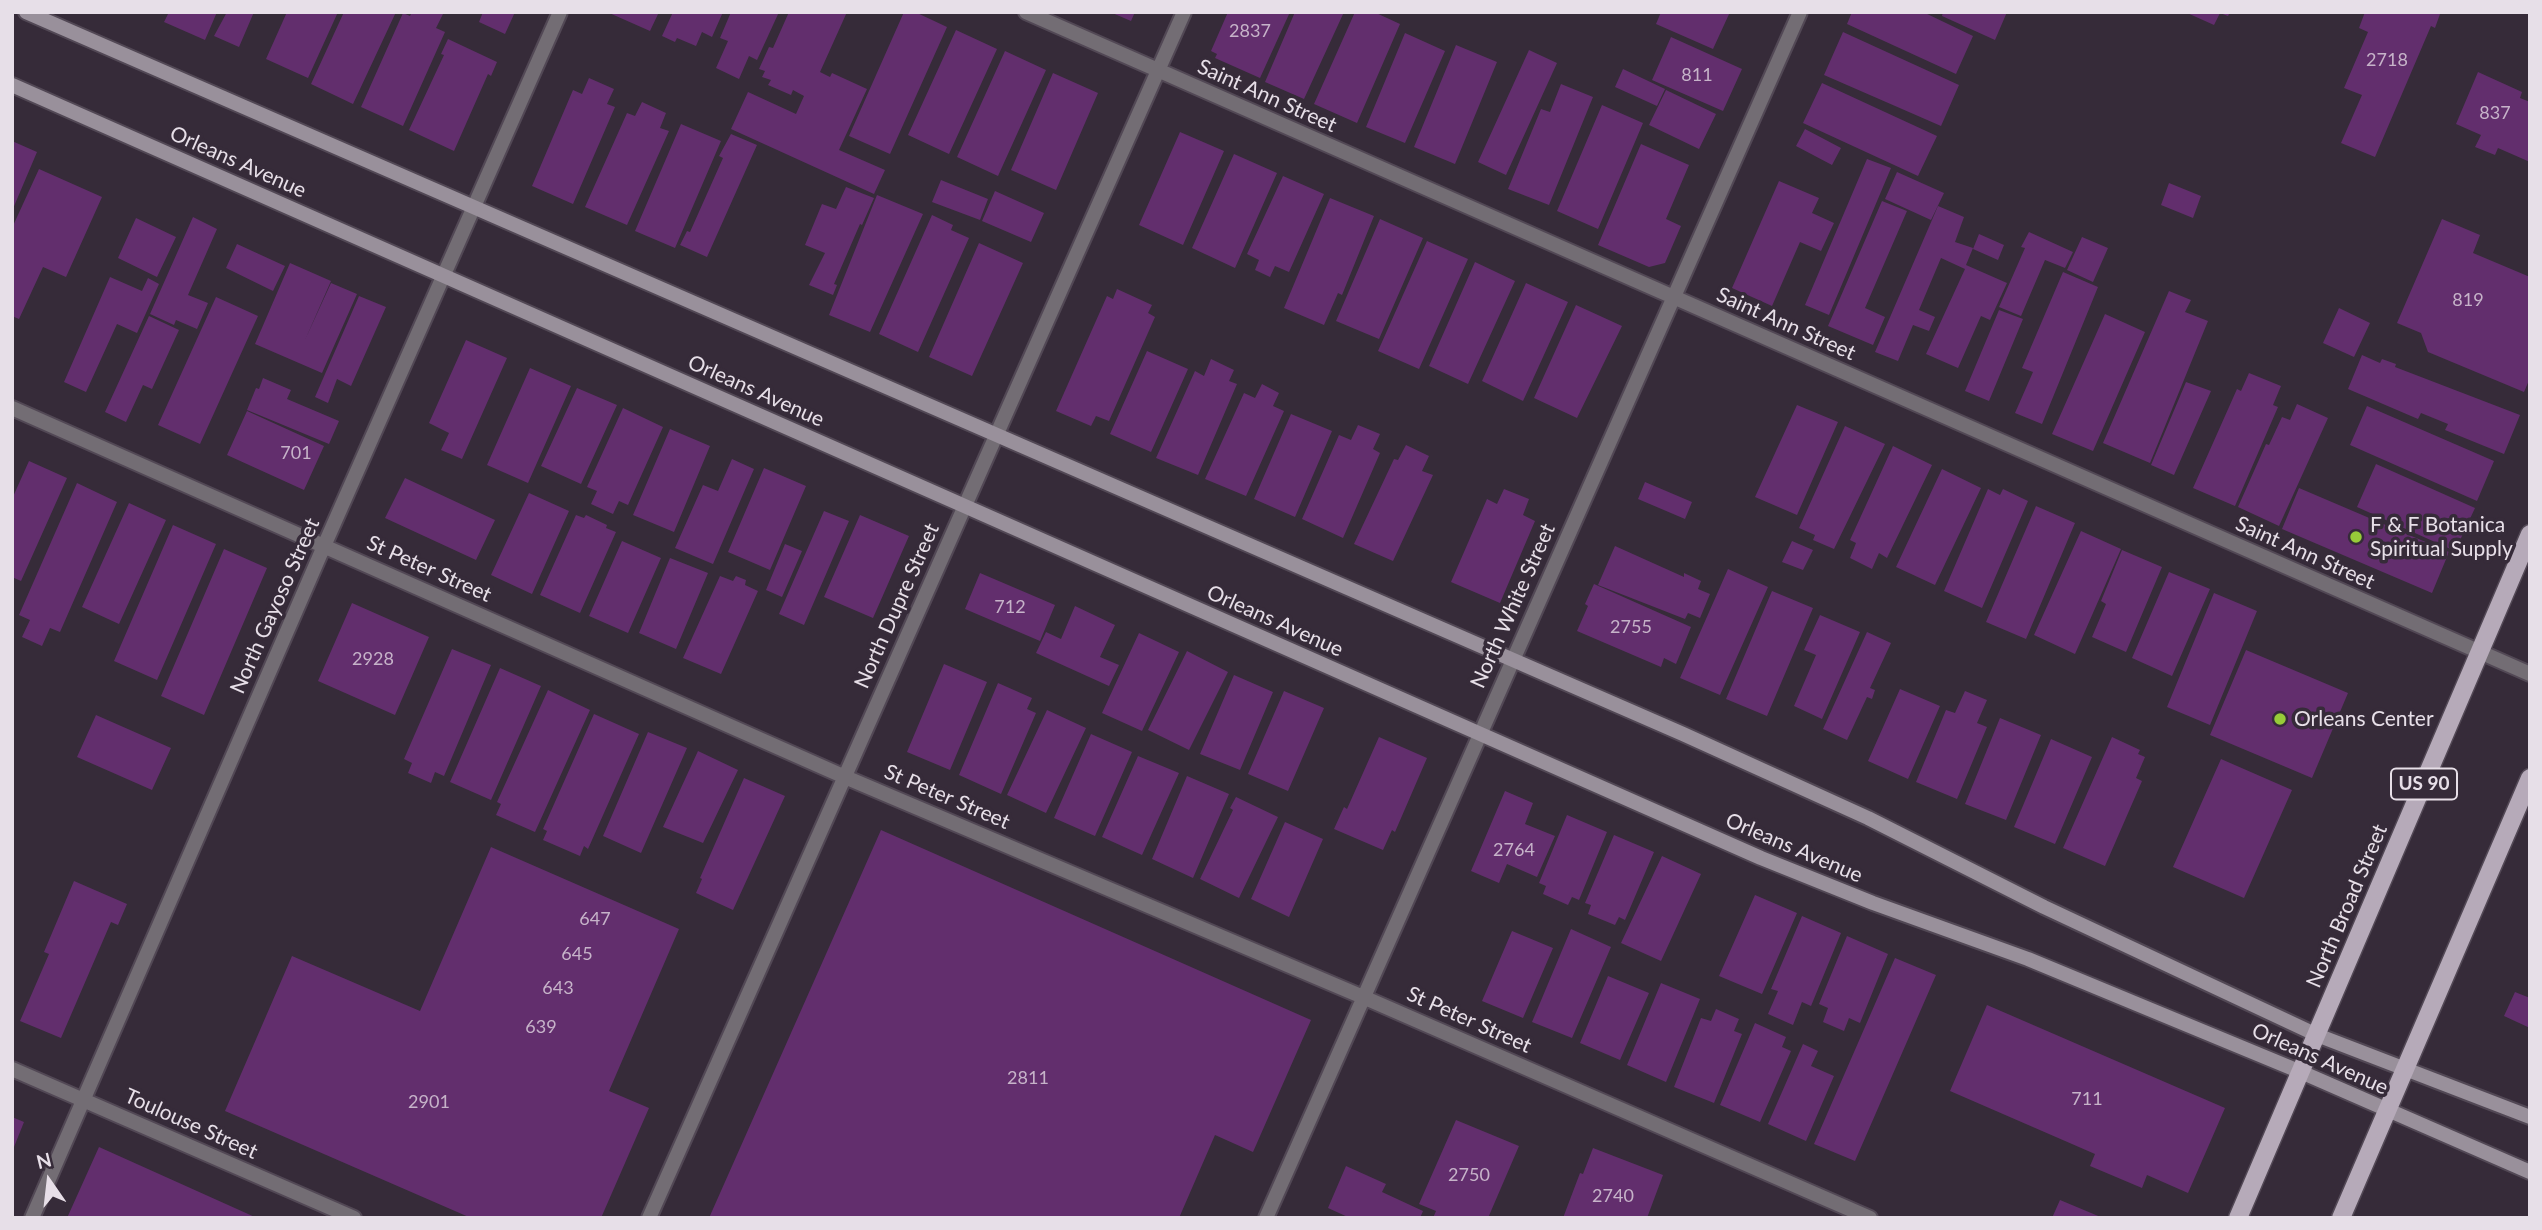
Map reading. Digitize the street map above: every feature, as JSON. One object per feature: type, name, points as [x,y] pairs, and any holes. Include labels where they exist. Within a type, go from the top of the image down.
[{"type":"main road","name":"North Broad Street","points":[[2238,1218],[2530,534]]},
{"type":"main road","points":[[2341,1218],[2530,778]]},
{"type":"street","name":"Orleans Avenue","points":[[26,12],[1868,818],[2044,907],[2317,1035],[2530,1117]]},
{"type":"street","name":"North Gayoso Street","points":[[32,1218],[324,546],[561,12]]},
{"type":"street","name":"Saint Ann Street","points":[[1026,12],[2530,674]]},
{"type":"street","name":"North Dupre Street","points":[[649,1218],[1184,12]]},
{"type":"street","name":"North White Street","points":[[1266,1218],[1800,12]]},
{"type":"street","name":"Orleans Avenue","points":[[12,85],[1798,873],[2028,959],[2301,1072],[2530,1172]]},
{"type":"street","name":"St Peter Street","points":[[12,408],[845,777],[1363,997],[1870,1218]]},
{"type":"street","name":"Toulouse Street","points":[[12,1069],[354,1218]]},
{"type":"building","points":[[169,12],[217,12],[205,40],[164,22]]},
{"type":"building","points":[[227,12],[254,12],[239,47],[214,36]]},
{"type":"building","points":[[287,12],[338,12],[308,78],[266,59]]},
{"type":"building","points":[[344,12],[396,12],[353,104],[311,84]]},
{"type":"building","points":[[412,12],[443,14],[436,28],[445,32],[403,126],[361,107],[403,13],[410,16]]},
{"type":"building","points":[[483,12],[515,12],[505,34],[479,22]]},
{"type":"building","points":[[607,12],[659,12],[650,31]]},
{"type":"building","points":[[673,12],[723,12],[712,37],[702,32],[696,46],[677,38],[675,42],[662,36]]},
{"type":"building","points":[[731,12],[779,12],[757,60],[749,56],[739,79],[716,68],[728,41],[720,38]]},
{"type":"building","points":[[789,12],[847,12],[820,72],[830,77],[832,73],[867,89],[839,150],[885,170],[874,194],[731,129],[748,92],[796,114],[804,96],[793,90],[791,95],[768,85],[771,80],[762,77],[765,71],[759,69],[769,47],[773,48]]},
{"type":"building","points":[[904,12],[915,12],[947,27],[890,154],[849,136]]},
{"type":"building","points":[[1110,12],[1135,12],[1131,21]]},
{"type":"building","points":[[1228,12],[1290,12],[1260,78],[1215,58],[1217,54],[1211,51]]},
{"type":"building","points":[[1295,12],[1344,12],[1304,99],[1265,82]]},
{"type":"building","points":[[1355,12],[1374,12],[1400,24],[1357,123],[1314,104]]},
{"type":"building","points":[[1661,12],[1730,12],[1713,49],[1656,24]]},
{"type":"building","points":[[1852,12],[1923,12],[1973,36],[1956,74],[1847,24]]},
{"type":"building","points":[[1943,12],[2007,12],[1995,40],[1942,16]]},
{"type":"building","points":[[2185,12],[2230,12],[2228,16],[2220,13],[2214,25]]},
{"type":"building","points":[[2365,12],[2440,14],[2435,28],[2431,26],[2375,157],[2341,143],[2362,95],[2344,88],[2368,32],[2359,28]]},
{"type":"building","points":[[956,30],[997,49],[949,154],[908,135]]},
{"type":"building","points":[[1843,32],[1959,85],[1941,126],[1824,75]]},
{"type":"building","points":[[1405,33],[1445,51],[1405,143],[1366,127]]},
{"type":"building","points":[[1671,37],[1742,69],[1723,111],[1652,80]]},
{"type":"building","points":[[448,39],[497,62],[491,76],[488,74],[454,151],[409,130],[444,55],[441,54]]},
{"type":"building","points":[[1456,45],[1497,62],[1455,164],[1414,147]]},
{"type":"building","points":[[1529,50],[1557,63],[1506,175],[1478,162]]},
{"type":"building","points":[[1005,51],[1046,70],[998,176],[957,157]]},
{"type":"building","points":[[1623,69],[1665,89],[1657,106],[1615,87]]},
{"type":"building","points":[[2478,72],[2522,92],[2520,98],[2530,102],[2530,162],[2498,148],[2495,155],[2475,147],[2481,135],[2456,124]]},
{"type":"building","points":[[1053,73],[1098,93],[1056,190],[1011,170]]},
{"type":"building","points":[[589,78],[614,89],[607,104],[615,107],[573,204],[532,186],[573,90],[582,94]]},
{"type":"building","points":[[1822,83],[1937,136],[1918,176],[1803,123]]},
{"type":"building","points":[[1561,84],[1593,97],[1549,205],[1508,189],[1541,109],[1550,112]]},
{"type":"building","points":[[1666,90],[1716,114],[1699,149],[1649,125]]},
{"type":"building","points":[[642,102],[666,113],[660,128],[669,131],[627,225],[585,207],[627,113],[635,116]]},
{"type":"building","points":[[1602,105],[1643,123],[1598,229],[1557,211]]},
{"type":"building","points":[[681,124],[721,141],[675,248],[635,231]]},
{"type":"building","points":[[1805,129],[1841,148],[1832,165],[1796,146]]},
{"type":"building","points":[[1180,132],[1224,151],[1183,245],[1139,225]]},
{"type":"building","points":[[731,134],[757,145],[707,257],[680,245],[687,231],[690,232],[723,158],[719,156]]},
{"type":"building","points":[[12,141],[37,152],[12,211]]},
{"type":"building","points":[[1641,144],[1689,165],[1666,219],[1681,226],[1665,263],[1649,267],[1598,245]]},
{"type":"building","points":[[1234,154],[1277,173],[1235,268],[1192,248]]},
{"type":"building","points":[[1867,159],[1891,168],[1829,315],[1805,305]]},
{"type":"building","points":[[39,169],[102,197],[66,277],[43,267],[19,319],[12,316],[12,228]]},
{"type":"building","points":[[1897,172],[1944,193],[1931,220],[1885,199]]},
{"type":"building","points":[[1283,176],[1324,194],[1289,272],[1275,266],[1270,277],[1255,270],[1259,260],[1247,254]]},
{"type":"building","points":[[941,180],[988,199],[980,220],[932,202]]},
{"type":"building","points":[[1779,181],[1819,198],[1812,213],[1834,223],[1821,251],[1800,242],[1772,306],[1732,288]]},
{"type":"building","points":[[2169,183],[2201,196],[2193,218],[2161,205]]},
{"type":"building","points":[[846,187],[874,198],[834,284],[837,285],[833,295],[809,285],[825,253],[805,245],[822,204],[836,209]]},
{"type":"building","points":[[995,191],[1044,213],[1031,242],[982,221]]},
{"type":"building","points":[[877,195],[923,214],[870,332],[829,315]]},
{"type":"building","points":[[1330,198],[1374,216],[1342,295],[1338,293],[1324,325],[1284,308]]},
{"type":"building","points":[[1882,201],[1907,211],[1865,308],[1885,317],[1873,345],[1828,326]]},
{"type":"building","points":[[1938,206],[1964,217],[1955,242],[1973,248],[1966,265],[2007,283],[1990,320],[1981,316],[1958,368],[1926,354],[1965,269],[1941,258],[1919,310],[1935,317],[1929,331],[1913,325],[1898,361],[1875,352]]},
{"type":"building","points":[[932,215],[953,225],[951,230],[969,238],[918,352],[879,334]]},
{"type":"building","points":[[193,217],[217,229],[188,295],[208,303],[197,329],[176,320],[174,325],[150,314]]},
{"type":"building","points":[[136,218],[176,237],[157,277],[118,258]]},
{"type":"building","points":[[1380,219],[1423,238],[1379,339],[1336,321]]},
{"type":"building","points":[[2442,219],[2480,235],[2473,253],[2530,277],[2530,378],[2524,392],[2428,352],[2421,333],[2397,323]]},
{"type":"building","points":[[2029,232],[2073,252],[2065,268],[2045,260],[2021,316],[1999,307],[2025,248],[2021,247]]},
{"type":"building","points":[[1979,234],[2004,245],[1998,260],[1973,249]]},
{"type":"building","points":[[2082,237],[2108,248],[2093,282],[2067,270]]},
{"type":"building","points":[[1427,241],[1468,259],[1419,369],[1378,351]]},
{"type":"building","points":[[979,243],[1023,263],[972,376],[929,357]]},
{"type":"building","points":[[237,244],[285,266],[273,291],[226,268]]},
{"type":"building","points":[[1475,262],[1515,281],[1468,384],[1429,366]]},
{"type":"building","points":[[290,263],[331,281],[305,340],[331,283],[357,294],[322,373],[255,344]]},
{"type":"building","points":[[2063,272],[2098,287],[2042,424],[2015,413],[2033,372],[2022,368]]},
{"type":"building","points":[[110,277],[142,291],[148,278],[159,284],[137,333],[117,324],[86,392],[64,382]]},
{"type":"building","points":[[1526,283],[1568,302],[1523,401],[1482,381]]},
{"type":"building","points":[[1117,289],[1152,305],[1148,313],[1155,317],[1109,421],[1096,416],[1091,426],[1056,411],[1107,296],[1113,299]]},
{"type":"building","points":[[2169,291],[2191,300],[2185,312],[2208,321],[2150,463],[2103,443]]},
{"type":"building","points":[[359,296],[386,307],[351,386],[337,379],[328,403],[315,397]]},
{"type":"building","points":[[216,297],[258,316],[200,444],[158,425]]},
{"type":"building","points":[[1576,305],[1622,326],[1577,418],[1534,398]]},
{"type":"building","points":[[2339,308],[2370,323],[2354,357],[2323,343]]},
{"type":"building","points":[[1999,310],[2023,319],[1989,401],[1965,391]]},
{"type":"building","points":[[2105,314],[2145,332],[2093,451],[2052,434]]},
{"type":"building","points":[[149,316],[179,330],[152,389],[143,385],[126,422],[105,412]]},
{"type":"building","points":[[466,340],[507,358],[462,459],[441,450],[449,433],[429,423]]},
{"type":"building","points":[[1147,351],[1188,369],[1151,452],[1110,434]]},
{"type":"building","points":[[2362,355],[2380,363],[2382,359],[2396,364],[2395,367],[2520,415],[2504,454],[2445,430],[2448,424],[2421,413],[2418,419],[2348,389]]},
{"type":"building","points":[[1211,359],[1234,370],[1229,381],[1237,384],[1198,475],[1156,458],[1195,371],[1204,376]]},
{"type":"building","points":[[530,368],[571,386],[528,483],[487,465]]},
{"type":"building","points":[[2249,373],[2281,386],[2273,405],[2278,407],[2235,506],[2193,488],[2237,389],[2241,391]]},
{"type":"building","points":[[263,378],[291,390],[287,399],[339,421],[329,444],[247,410]]},
{"type":"building","points":[[2186,382],[2211,391],[2174,475],[2151,465]]},
{"type":"building","points":[[1262,384],[1279,393],[1273,406],[1284,411],[1246,496],[1205,479],[1244,393],[1255,398]]},
{"type":"building","points":[[577,388],[617,405],[581,484],[541,466]]},
{"type":"building","points":[[2297,404],[2328,418],[2279,526],[2238,507],[2266,444],[2269,445],[2282,417],[2290,420]]},
{"type":"building","points":[[1797,405],[1838,422],[1797,515],[1755,497]]},
{"type":"building","points":[[2367,406],[2494,461],[2477,501],[2350,445]]},
{"type":"building","points":[[623,408],[663,427],[628,505],[619,501],[613,514],[591,504],[597,491],[587,487]]},
{"type":"building","points":[[247,411],[324,446],[304,490],[227,455]]},
{"type":"building","points":[[1291,414],[1332,431],[1295,517],[1254,499]]},
{"type":"building","points":[[1358,425],[1380,434],[1373,449],[1380,453],[1343,538],[1302,519],[1339,435],[1351,440]]},
{"type":"building","points":[[1845,426],[1885,444],[1834,549],[1813,540],[1815,535],[1799,528]]},
{"type":"building","points":[[670,429],[710,446],[674,532],[633,515]]},
{"type":"building","points":[[1406,445],[1429,456],[1422,471],[1433,475],[1393,561],[1354,544],[1394,459],[1398,460]]},
{"type":"building","points":[[1893,446],[1932,465],[1887,558],[1879,553],[1872,569],[1850,558],[1856,543],[1850,540]]},
{"type":"building","points":[[732,459],[754,469],[713,564],[675,548],[703,485],[718,491]]},
{"type":"building","points":[[29,461],[67,478],[21,581],[12,577],[12,499]]},
{"type":"building","points":[[2376,464],[2475,508],[2455,551],[2357,507]]},
{"type":"building","points":[[764,468],[806,486],[770,570],[728,552]]},
{"type":"building","points":[[1942,469],[1981,488],[1935,585],[1896,567]]},
{"type":"building","points":[[405,478],[495,520],[476,560],[385,518]]},
{"type":"building","points":[[1645,482],[1692,502],[1685,519],[1638,499]]},
{"type":"building","points":[[77,483],[117,502],[60,632],[50,628],[42,646],[22,637],[30,620],[19,615]]},
{"type":"building","points":[[2299,488],[2449,552],[2432,593],[2282,529]]},
{"type":"building","points":[[1504,489],[1529,499],[1523,515],[1535,521],[1500,603],[1451,582],[1487,499],[1497,504]]},
{"type":"building","points":[[1988,489],[2000,495],[2003,489],[2028,501],[1982,608],[1944,591]]},
{"type":"building","points":[[529,493],[569,511],[532,594],[491,575]]},
{"type":"building","points":[[129,503],[166,520],[119,624],[82,607]]},
{"type":"building","points":[[2036,506],[2075,523],[2026,639],[1986,622]]},
{"type":"building","points":[[824,511],[849,521],[804,625],[779,614]]},
{"type":"building","points":[[576,515],[584,518],[586,515],[616,532],[580,613],[540,595]]},
{"type":"building","points":[[860,515],[909,536],[873,618],[824,597]]},
{"type":"building","points":[[173,525],[216,544],[157,680],[114,661]]},
{"type":"building","points":[[2081,531],[2121,549],[2075,654],[2034,635]]},
{"type":"building","points":[[622,541],[661,558],[628,633],[589,616]]},
{"type":"building","points":[[1792,541],[1813,550],[1803,570],[1782,562]]},
{"type":"building","points":[[785,544],[802,551],[782,597],[766,590]]},
{"type":"building","points":[[1615,546],[1684,577],[1684,573],[1701,581],[1698,589],[1710,594],[1700,618],[1688,613],[1685,619],[1598,585]]},
{"type":"building","points":[[224,549],[267,568],[204,715],[161,696]]},
{"type":"building","points":[[2122,550],[2162,567],[2126,652],[2092,637],[2106,604],[2101,601]]},
{"type":"building","points":[[670,558],[708,573],[676,649],[639,633]]},
{"type":"building","points":[[1728,569],[1768,587],[1720,695],[1680,678]]},
{"type":"building","points":[[2169,572],[2210,589],[2172,676],[2132,658]]},
{"type":"building","points":[[980,573],[1055,605],[1040,641],[965,609]]},
{"type":"building","points":[[720,576],[733,581],[736,576],[746,580],[745,585],[758,591],[721,674],[683,658]]},
{"type":"building","points":[[1594,584],[1691,627],[1676,664],[1664,658],[1661,667],[1577,631]]},
{"type":"building","points":[[1772,591],[1813,608],[1767,716],[1726,699]]},
{"type":"building","points":[[2214,593],[2257,611],[2210,725],[2167,707]]},
{"type":"building","points":[[352,603],[429,637],[395,715],[318,681]]},
{"type":"building","points":[[1075,606],[1115,625],[1100,657],[1119,665],[1109,686],[1036,653],[1046,632],[1061,639]]},
{"type":"building","points":[[1820,615],[1860,632],[1822,719],[1794,706],[1816,655],[1804,650]]},
{"type":"building","points":[[1867,632],[1891,643],[1870,688],[1875,690],[1872,699],[1867,697],[1847,740],[1823,729]]},
{"type":"building","points":[[1139,633],[1179,652],[1142,731],[1102,713]]},
{"type":"building","points":[[452,649],[491,665],[444,776],[435,772],[431,783],[408,773],[412,763],[404,759]]},
{"type":"building","points":[[2246,650],[2348,693],[2312,778],[2210,735]]},
{"type":"building","points":[[1187,651],[1228,672],[1189,750],[1148,730]]},
{"type":"building","points":[[944,664],[987,682],[950,770],[907,752]]},
{"type":"building","points":[[500,668],[541,686],[491,800],[450,782]]},
{"type":"building","points":[[1234,675],[1273,692],[1240,770],[1200,754]]},
{"type":"building","points":[[998,683],[1032,698],[1027,709],[1036,713],[1001,794],[959,775]]},
{"type":"building","points":[[1900,689],[1940,706],[1908,779],[1868,761]]},
{"type":"building","points":[[548,690],[590,710],[535,832],[496,815],[501,804],[497,802]]},
{"type":"building","points":[[1284,691],[1324,708],[1288,791],[1248,774]]},
{"type":"building","points":[[1965,691],[1987,700],[1977,723],[1987,727],[1957,799],[1916,782],[1946,710],[1955,713]]},
{"type":"building","points":[[1047,710],[1086,728],[1046,813],[1007,795]]},
{"type":"building","points":[[594,714],[639,734],[588,849],[584,846],[580,856],[543,840],[547,831],[543,829]]},
{"type":"building","points":[[96,715],[171,748],[152,790],[77,757]]},
{"type":"building","points":[[2000,718],[2041,735],[2006,820],[1965,804]]},
{"type":"building","points":[[648,732],[687,748],[641,853],[603,836]]},
{"type":"building","points":[[1091,734],[1132,752],[1095,836],[1054,818]]},
{"type":"building","points":[[1379,737],[1427,758],[1395,832],[1392,830],[1383,850],[1334,829],[1344,807],[1347,809]]},
{"type":"building","points":[[2112,737],[2140,750],[2138,754],[2145,757],[2136,778],[2142,781],[2105,866],[2063,848]]},
{"type":"building","points":[[2051,739],[2092,757],[2055,844],[2014,827]]},
{"type":"building","points":[[698,751],[738,770],[703,843],[663,827]]},
{"type":"building","points":[[1138,756],[1179,773],[1142,855],[1102,837]]},
{"type":"building","points":[[2221,759],[2292,790],[2244,898],[2173,867]]},
{"type":"building","points":[[1187,776],[1229,794],[1193,878],[1152,859]]},
{"type":"building","points":[[744,778],[785,796],[733,910],[696,893]]},
{"type":"building","points":[[1505,791],[1533,803],[1525,824],[1555,836],[1537,877],[1507,864],[1499,883],[1471,871]]},
{"type":"building","points":[[1236,797],[1278,817],[1239,898],[1200,879],[1233,810],[1230,808]]},
{"type":"building","points":[[1567,815],[1607,832],[1579,900],[1572,897],[1568,905],[1543,894],[1546,886],[1539,883]]},
{"type":"building","points":[[1285,822],[1323,839],[1289,917],[1251,899]]},
{"type":"building","points":[[881,830],[1311,1020],[1253,1152],[1215,1135],[1179,1218],[709,1218]]},
{"type":"building","points":[[1614,835],[1654,852],[1625,920],[1619,917],[1615,925],[1588,914],[1591,905],[1585,903]]},
{"type":"building","points":[[491,847],[679,929],[609,1091],[649,1108],[601,1218],[471,1218],[225,1111],[292,956],[420,1011]]},
{"type":"building","points":[[1662,856],[1701,874],[1661,961],[1621,943]]},
{"type":"building","points":[[74,881],[127,904],[118,925],[111,922],[61,1038],[20,1021],[49,954],[44,952]]},
{"type":"building","points":[[1755,895],[1797,913],[1762,994],[1719,976]]},
{"type":"building","points":[[1802,916],[1841,933],[1811,1006],[1802,1002],[1793,1025],[1768,1014],[1778,991],[1771,989]]},
{"type":"building","points":[[1571,929],[1611,947],[1572,1038],[1532,1022]]},
{"type":"building","points":[[1512,931],[1553,948],[1523,1018],[1482,1001]]},
{"type":"building","points":[[1847,936],[1888,954],[1860,1023],[1849,1018],[1844,1031],[1823,1022],[1828,1008],[1819,1004]]},
{"type":"building","points":[[1895,958],[1936,975],[1855,1161],[1814,1144]]},
{"type":"building","points":[[1608,976],[1649,993],[1620,1060],[1580,1043]]},
{"type":"building","points":[[1661,983],[1700,999],[1666,1082],[1627,1065]]},
{"type":"building","points":[[2515,992],[2530,998],[2530,1028],[2504,1016]]},
{"type":"building","points":[[1987,1005],[2225,1108],[2188,1193],[2147,1175],[2142,1188],[2090,1166],[2095,1154],[1950,1091]]},
{"type":"building","points":[[1716,1009],[1739,1019],[1734,1031],[1742,1034],[1714,1103],[1674,1087],[1701,1018],[1711,1021]]},
{"type":"building","points":[[1755,1023],[1786,1037],[1782,1047],[1791,1051],[1760,1122],[1720,1105]]},
{"type":"building","points":[[1803,1044],[1818,1051],[1811,1066],[1834,1076],[1806,1141],[1768,1124]]},
{"type":"building","points":[[12,1117],[24,1122],[12,1152]]},
{"type":"building","points":[[1456,1120],[1519,1146],[1488,1218],[1433,1218],[1436,1211],[1419,1204]]},
{"type":"building","points":[[99,1147],[257,1218],[67,1218]]},
{"type":"building","points":[[1593,1148],[1663,1175],[1647,1218],[1563,1218],[1580,1173],[1583,1174]]},
{"type":"building","points":[[1346,1166],[1386,1184],[1382,1192],[1423,1211],[1420,1218],[1350,1218],[1328,1208]]},
{"type":"building","points":[[2060,1200],[2103,1218],[2052,1218]]},
{"type":"place","name":"F & F Botanica Spiritual Supply","points":[[2356,537]]},
{"type":"place","name":"Orleans Center","points":[[2280,719]]}]
